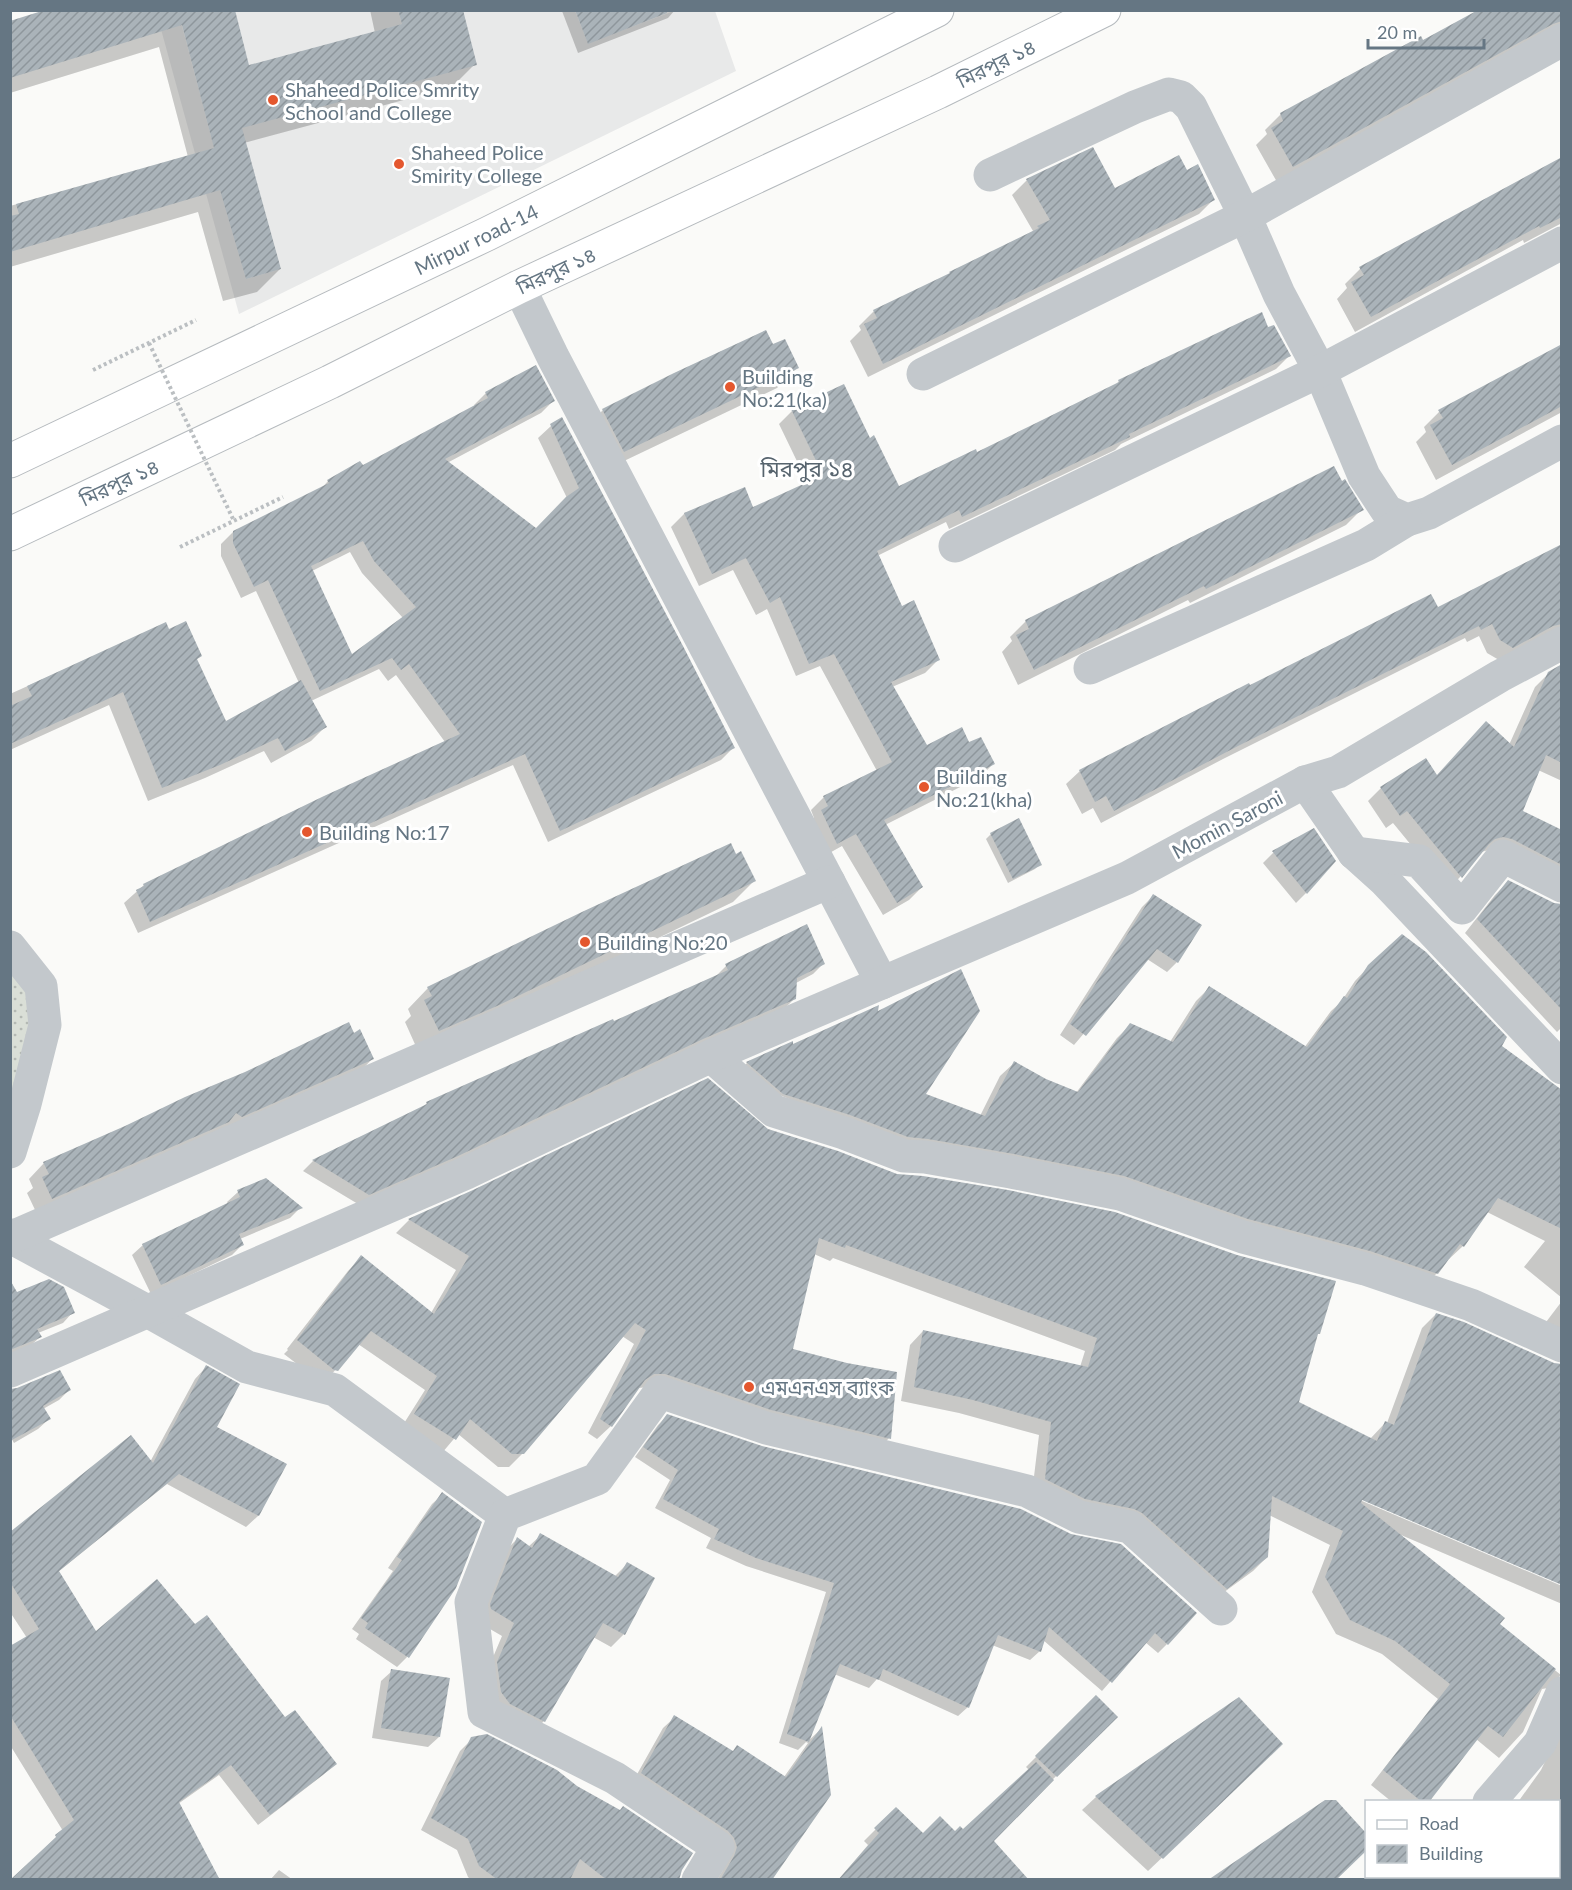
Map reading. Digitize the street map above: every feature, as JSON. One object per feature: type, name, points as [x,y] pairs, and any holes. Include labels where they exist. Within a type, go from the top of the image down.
[{"type":"main road","name":"Mirpur road-14","points":[[10,461],[476,240],[937,10]]},
{"type":"main road","name":"মিরপুর ১৪","points":[[10,534],[330,382],[519,287],[938,92],[1104,10]]},
{"type":"street","points":[[923,374],[1245,216],[1562,40]]},
{"type":"street","points":[[990,175],[1135,107],[1169,94],[1181,97],[1191,107],[1245,216],[1279,294],[1320,371],[1364,476],[1387,511],[1407,520]]},
{"type":"street","points":[[955,546],[1320,371],[1562,243]]},
{"type":"street","points":[[519,287],[553,357],[882,983]]},
{"type":"street","points":[[1090,668],[1366,545],[1407,520],[1429,513],[1562,441]]},
{"type":"street","name":"Momin Saroni","points":[[10,1371],[466,1173],[711,1056],[1127,878],[1305,782],[1338,772],[1500,676],[1562,643]]},
{"type":"street","points":[[1305,782],[1354,853],[1384,880],[1562,1068]]},
{"type":"street","points":[[1354,853],[1419,861],[1462,908],[1503,856],[1562,886]]},
{"type":"street","points":[[11,1237],[829,882]]},
{"type":"street","points":[[10,947],[41,986],[45,1025],[10,1152]]},
{"type":"street","points":[[711,1056],[774,1111],[844,1133],[904,1156],[925,1157],[1011,1172],[1120,1194],[1243,1237],[1365,1269],[1471,1305],[1562,1346]]},
{"type":"street","points":[[11,1237],[247,1368],[335,1390],[505,1515]]},
{"type":"street","points":[[698,1880],[718,1847],[615,1778],[484,1712],[471,1602],[505,1515],[597,1479],[660,1392],[766,1428],[1027,1491],[1079,1517],[1130,1527],[1221,1609]]},
{"type":"street","points":[[1491,1800],[1551,1750],[1562,1693]]},
{"type":"path","points":[[93,370],[196,320]]},
{"type":"path","points":[[149,343],[234,521]]},
{"type":"path","points":[[180,547],[283,497]]},
{"type":"shaded area","name":"Shaheed Police Smirity College","points":[[156,11],[178,11],[211,136],[463,11],[575,11],[588,43],[674,11],[715,11],[736,71],[239,314]],"holes":[[[251,160],[281,269],[246,279],[215,170]]]},
{"type":"shaded area","points":[[235,11],[398,11],[402,24],[249,65]]},
{"type":"shaded area","points":[[11,956],[43,1004],[11,1151]]},
{"type":"building","points":[[45,10],[235,10],[249,65],[402,24],[398,10],[463,10],[477,65],[242,128],[281,269],[246,279],[220,190],[10,252],[10,216],[19,214],[16,204],[214,148],[182,25],[10,78],[10,21]]},
{"type":"building","points":[[575,10],[667,10],[667,13],[588,44]]},
{"type":"building","points":[[1478,10],[1562,10],[1562,21],[1293,167],[1271,128],[1283,121],[1280,113],[1421,36],[1423,40]]},
{"type":"building","points":[[1093,147],[1115,188],[1179,155],[1187,170],[1198,164],[1215,200],[883,364],[864,324],[877,318],[873,310],[1039,228],[1037,226],[1050,220],[1026,179]]},
{"type":"building","points":[[1562,157],[1562,217],[1540,228],[1539,226],[1371,317],[1351,282],[1364,275],[1359,267]]},
{"type":"building","points":[[1262,312],[1268,327],[1274,325],[1291,356],[1129,434],[1130,437],[962,517],[959,510],[877,551],[902,606],[914,600],[940,660],[891,682],[927,745],[962,727],[969,742],[981,737],[995,764],[884,820],[923,887],[897,903],[856,834],[837,844],[821,810],[828,806],[823,796],[892,762],[834,654],[809,664],[780,597],[770,603],[746,558],[712,574],[684,513],[745,487],[753,507],[823,475],[791,409],[844,384],[870,438],[874,435],[899,486],[976,449],[977,452],[1119,382],[1118,380]]},
{"type":"building","name":"Building No:21(ka)","points":[[766,330],[773,344],[785,339],[799,368],[624,452],[602,409]]},
{"type":"building","points":[[1562,344],[1562,406],[1452,465],[1430,425],[1443,418],[1438,410]]},
{"type":"building","points":[[536,365],[555,401],[445,459],[536,528],[566,497],[579,488],[550,424],[562,417],[735,748],[560,831],[525,754],[150,922],[136,890],[144,886],[143,884],[324,796],[460,734],[409,664],[401,670],[392,658],[320,691],[268,580],[254,587],[233,543],[233,531],[329,483],[327,480],[360,461],[363,465],[488,398],[485,392]],"holes":[[[363,541],[374,561],[416,607],[352,654],[311,566]]]},
{"type":"building","points":[[1334,466],[1342,481],[1345,479],[1364,510],[1206,589],[1204,586],[1034,670],[1016,635],[1029,629],[1025,620]]},
{"type":"building","points":[[1562,544],[1562,624],[1553,626],[1513,648],[1500,640],[1492,624],[1481,630],[1479,626],[1238,746],[1114,811],[1106,796],[1095,802],[1079,770],[1431,594],[1438,607]]},
{"type":"building","points":[[186,621],[202,656],[197,659],[226,721],[301,680],[327,727],[285,751],[278,738],[220,765],[162,788],[123,692],[10,744],[10,706],[32,696],[27,686],[166,622],[169,629]]},
{"type":"building","points":[[1562,664],[1562,763],[1546,755],[1523,811],[1562,830],[1562,865],[1512,839],[1503,837],[1489,844],[1462,878],[1407,811],[1400,816],[1380,787],[1426,758],[1437,775],[1486,721],[1514,747],[1548,672]]},
{"type":"building","points":[[1019,818],[1042,865],[1013,879],[990,833]]},
{"type":"building","points":[[1314,828],[1336,861],[1307,894],[1272,851]]},
{"type":"building","name":"Building No:20","points":[[731,843],[736,854],[741,851],[756,881],[497,1006],[439,1031],[424,1000],[432,996],[427,987]]},
{"type":"building","points":[[1508,880],[1554,903],[1562,904],[1562,1010],[1477,919]]},
{"type":"building","points":[[1153,894],[1202,925],[1178,963],[1157,949],[1086,1036],[1070,1024]]},
{"type":"building","points":[[807,924],[825,964],[797,978],[796,999],[703,1039],[458,1156],[369,1195],[312,1160],[427,1104],[426,1102],[728,970],[725,964]]},
{"type":"building","points":[[1402,934],[1426,952],[1507,1037],[1502,1046],[1562,1090],[1562,1229],[1498,1198],[1464,1247],[1460,1244],[1438,1274],[1370,1251],[1248,1219],[1124,1176],[1014,1154],[908,1137],[850,1115],[783,1094],[746,1062],[793,1041],[793,1044],[879,1005],[878,1011],[961,969],[980,1011],[926,1094],[985,1116],[1014,1061],[1046,1079],[1078,1092],[1130,1023],[1173,1042],[1209,986],[1307,1047],[1344,996],[1347,998],[1368,965]]},
{"type":"building","points":[[349,1022],[354,1033],[360,1029],[374,1059],[242,1117],[236,1113],[229,1122],[52,1199],[42,1177],[49,1174],[43,1162],[245,1072]]},
{"type":"building","points":[[708,1078],[768,1129],[838,1151],[897,1174],[1008,1190],[1115,1212],[1237,1255],[1336,1281],[1299,1402],[1377,1441],[1385,1421],[1394,1425],[1436,1313],[1464,1322],[1554,1363],[1562,1364],[1562,1585],[1362,1500],[1361,1503],[1505,1618],[1500,1624],[1556,1669],[1503,1737],[1488,1726],[1431,1800],[1420,1800],[1383,1770],[1450,1684],[1395,1641],[1350,1620],[1325,1577],[1343,1531],[1272,1496],[1268,1557],[1227,1589],[1142,1513],[1134,1509],[1085,1499],[1045,1479],[1051,1422],[973,1400],[914,1387],[923,1330],[1088,1367],[1097,1338],[846,1245],[845,1248],[819,1238],[793,1349],[847,1363],[897,1372],[891,1439],[771,1410],[665,1374],[654,1374],[645,1380],[612,1427],[600,1419],[646,1330],[635,1323],[524,1454],[512,1454],[470,1419],[456,1440],[414,1414],[437,1376],[371,1331],[338,1371],[297,1340],[361,1255],[434,1314],[469,1256],[408,1219]]},
{"type":"building","points":[[266,1178],[303,1208],[239,1234],[244,1245],[161,1285],[142,1244],[240,1197],[237,1190]]},
{"type":"building","points":[[49,1279],[64,1287],[75,1313],[37,1329],[42,1337],[10,1350],[10,1280],[17,1292]]},
{"type":"building","points":[[206,1365],[240,1384],[217,1427],[287,1464],[259,1516],[179,1474],[59,1571],[96,1631],[157,1579],[195,1624],[207,1615],[285,1717],[295,1710],[337,1764],[270,1815],[231,1765],[179,1802],[220,1880],[10,1880],[56,1837],[55,1835],[74,1820],[10,1715],[10,1646],[39,1629],[10,1582],[10,1532],[131,1435],[153,1463]]},
{"type":"building","points":[[60,1370],[71,1390],[43,1406],[51,1419],[10,1441],[10,1389]]},
{"type":"building","points":[[667,1414],[762,1446],[1021,1509],[1071,1534],[1121,1544],[1197,1613],[1168,1645],[1155,1633],[1112,1683],[1049,1627],[1041,1652],[998,1635],[969,1708],[883,1669],[879,1680],[840,1664],[809,1742],[787,1734],[834,1583],[756,1558],[714,1539],[719,1529],[663,1499],[678,1470],[643,1447]]},
{"type":"building","points":[[442,1492],[482,1522],[456,1588],[409,1658],[365,1628],[368,1623],[361,1618],[402,1560],[397,1557]]},
{"type":"building","points":[[540,1533],[618,1577],[627,1562],[655,1578],[625,1635],[603,1623],[545,1722],[510,1704],[501,1692],[497,1662],[514,1623],[491,1609],[490,1604],[517,1537],[532,1548]]},
{"type":"building","points":[[391,1669],[450,1678],[440,1737],[381,1728]]},
{"type":"building","points":[[1096,1695],[1118,1717],[1057,1777],[1035,1756]]},
{"type":"building","points":[[1239,1697],[1283,1744],[1163,1859],[1095,1796]]},
{"type":"building","points":[[674,1715],[733,1751],[737,1745],[786,1777],[822,1726],[831,1795],[772,1880],[720,1880],[737,1847],[734,1838],[728,1831],[641,1773]]},
{"type":"building","points":[[487,1734],[557,1770],[577,1786],[620,1810],[623,1806],[693,1853],[682,1870],[679,1880],[607,1880],[580,1859],[570,1880],[498,1880],[479,1866],[468,1839],[431,1818],[471,1737]]},
{"type":"building","points":[[1036,1762],[1054,1780],[994,1841],[1029,1880],[838,1880],[879,1833],[874,1828],[896,1807],[923,1833],[940,1816],[955,1831],[960,1826],[963,1829]]},
{"type":"building","points":[[1325,1800],[1336,1800],[1365,1832],[1365,1852],[1336,1880],[1208,1880]]},
{"type":"place","name":"Shaheed Police Smrity School and College","points":[[273,100]]},
{"type":"place","name":"Shaheed Police Smirity College","points":[[399,164]]},
{"type":"place","name":"Building No:21(ka)","points":[[730,387]]},
{"type":"place","name":"Building No:21(kha)","points":[[924,787]]},
{"type":"place","name":"Building No:17","points":[[307,832]]},
{"type":"place","name":"Building No:20","points":[[585,942]]},
{"type":"place","name":"এমএনএস ব্যাংক","points":[[749,1387]]},
{"type":"district","name":"মিরপুর ১৪","points":[[807,468]]}]
